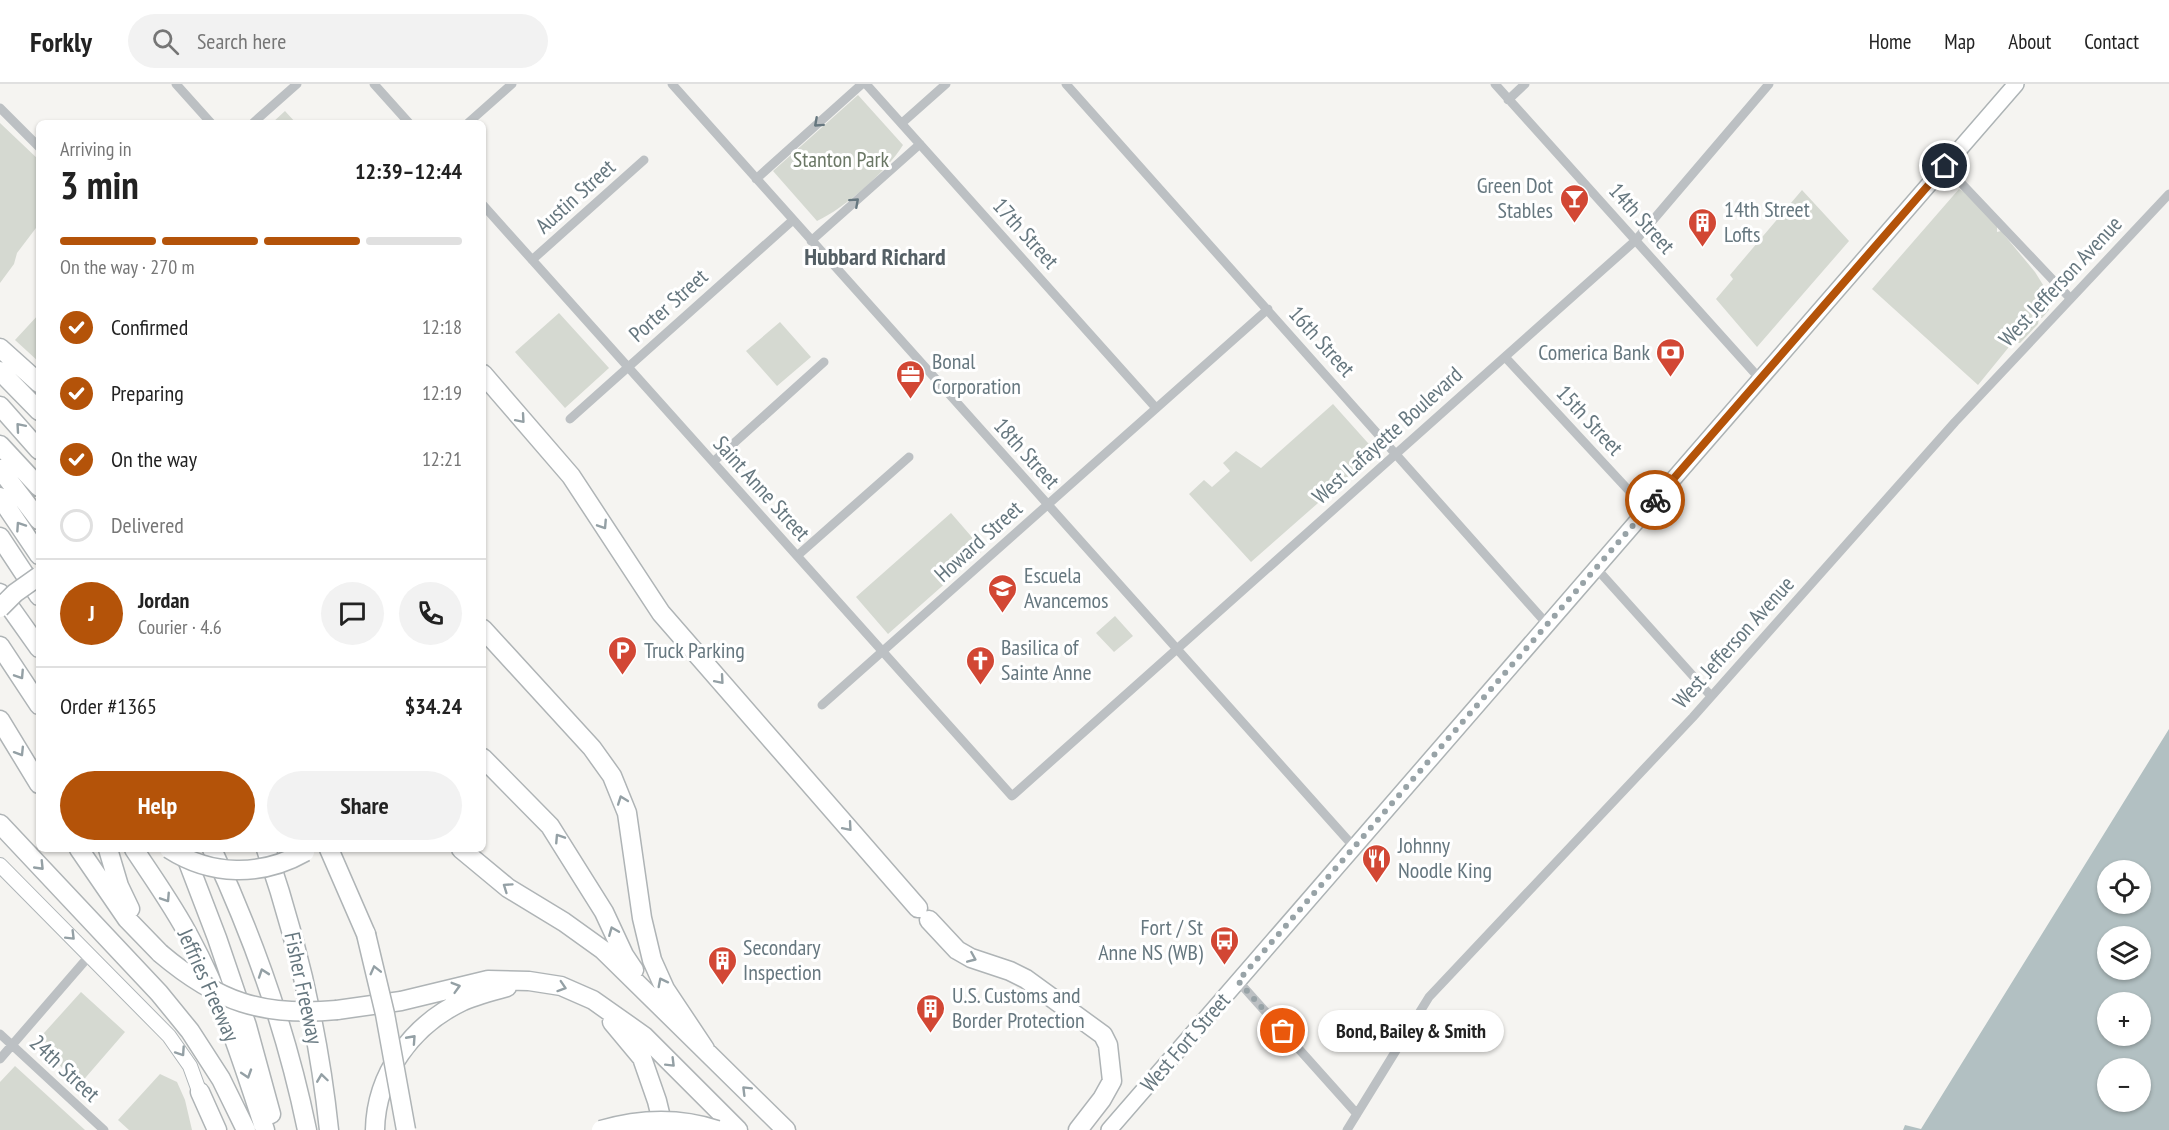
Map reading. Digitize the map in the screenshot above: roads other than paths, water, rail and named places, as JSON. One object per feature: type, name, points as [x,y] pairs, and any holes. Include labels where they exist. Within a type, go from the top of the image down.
[{"type":"highway","points":[[0,348],[36,380]]},
{"type":"highway","points":[[0,371],[36,408]]},
{"type":"highway","points":[[486,377],[571,476],[661,613],[923,914],[957,950],[971,958],[1026,979],[1103,1035],[1108,1045],[1112,1081],[1084,1124]]},
{"type":"highway","points":[[0,406],[36,447]]},
{"type":"highway","points":[[0,445],[36,484]]},
{"type":"highway","points":[[0,469],[36,516]]},
{"type":"highway","points":[[0,497],[36,551]]},
{"type":"highway","points":[[0,537],[36,591]]},
{"type":"highway","points":[[0,608],[15,593],[36,578]]},
{"type":"highway","points":[[0,593],[36,644]]},
{"type":"highway","points":[[486,632],[592,748],[612,776],[627,813],[642,918],[652,960],[665,989],[705,1049]]},
{"type":"highway","points":[[0,646],[36,700]]},
{"type":"highway","points":[[0,720],[36,779]]},
{"type":"highway","points":[[486,761],[546,821],[604,912],[624,955],[653,999]]},
{"type":"highway","points":[[0,824],[159,993],[190,1031],[221,1079],[246,1130]]},
{"type":"highway","points":[[109,852],[126,902],[160,953]]},
{"type":"highway","name":"Jeffries Freeway","points":[[136,852],[189,936],[227,1015],[265,1130]]},
{"type":"highway","points":[[175,852],[200,864],[236,871],[269,867],[305,852]]},
{"type":"highway","points":[[184,852],[247,1026],[274,1130]]},
{"type":"highway","points":[[213,852],[255,951],[283,1032],[307,1130]]},
{"type":"highway","name":"Fisher Freeway","points":[[267,852],[284,904],[303,977],[318,1052],[329,1130]]},
{"type":"highway","points":[[281,852],[296,901],[303,977]]},
{"type":"highway","points":[[330,852],[366,934]]},
{"type":"highway","points":[[345,852],[385,1014],[406,1130]]},
{"type":"highway","points":[[465,852],[508,888],[603,951],[786,1130]]},
{"type":"highway","points":[[81,853],[127,920],[160,953],[205,987],[239,1002],[289,1012],[338,1010],[401,1001],[488,980],[529,981],[561,986],[593,1000],[644,1036],[738,1130]]},
{"type":"highway","points":[[375,1130],[378,1103],[390,1070],[420,1030],[436,1017],[465,1000],[529,981]]},
{"type":"highway","points":[[593,1000],[642,1058],[664,1130]]},
{"type":"highway","points":[[200,1092],[217,1130]]},
{"type":"highway","points":[[601,1130],[639,1121],[656,1120],[692,1123],[717,1130]]},
{"type":"main road","name":"West Fort Street","points":[[1109,1130],[2016,84]]},
{"type":"street","points":[[176,84],[208,120]]},
{"type":"street","points":[[256,120],[297,84]]},
{"type":"street","points":[[375,84],[407,120]]},
{"type":"street","points":[[471,120],[512,84]]},
{"type":"street","name":"18th Street","points":[[672,84],[1354,847]]},
{"type":"street","points":[[756,179],[864,84]]},
{"type":"street","name":"17th Street","points":[[864,84],[902,123],[1156,408]]},
{"type":"street","points":[[902,123],[946,84]]},
{"type":"street","name":"16th Street","points":[[1066,84],[1547,624]]},
{"type":"street","name":"14th Street","points":[[1495,84],[1760,379]]},
{"type":"street","points":[[1508,100],[1525,84]]},
{"type":"street","name":"West Lafayette Boulevard","points":[[1012,796],[1636,240],[1769,84]]},
{"type":"street","points":[[0,108],[36,144]]},
{"type":"street","points":[[811,241],[920,144]]},
{"type":"street","name":"Austin Street","points":[[532,260],[644,160]]},
{"type":"street","points":[[1945,166],[2070,298]]},
{"type":"street","name":"West Jefferson Avenue","points":[[1347,1130],[1429,997],[1711,696],[1955,422],[2169,194]]},
{"type":"street","name":"Saint Anne Street","points":[[486,208],[1012,796]]},
{"type":"street","name":"Porter Street","points":[[570,418],[793,220]]},
{"type":"street","name":"Howard Street","points":[[822,705],[1268,309]]},
{"type":"street","name":"15th Street","points":[[1505,357],[1647,509]]},
{"type":"street","points":[[713,462],[824,362]]},
{"type":"street","points":[[797,556],[909,457]]},
{"type":"street","points":[[1596,568],[1711,696]]},
{"type":"street","points":[[0,865],[153,1018],[182,1052],[200,1092],[210,1130]]},
{"type":"street","points":[[0,1059],[90,955]]},
{"type":"street","points":[[1238,981],[1358,1114]]},
{"type":"street","name":"24th Street","points":[[0,1034],[104,1130]]},
{"type":"place","name":"Green Dot Stables","points":[[1574,224]]},
{"type":"place","name":"14th Street Lofts","points":[[1703,248]]},
{"type":"place","name":"Comerica Bank","points":[[1671,378]]},
{"type":"place","name":"Bonal Corporation","points":[[911,400]]},
{"type":"place","name":"Escuela Avancemos","points":[[1003,614]]},
{"type":"place","name":"Truck Parking","points":[[623,676]]},
{"type":"place","name":"Basilica of Sainte Anne","points":[[980,686]]},
{"type":"place","name":"Johnny Noodle King","points":[[1377,884]]},
{"type":"place","name":"Fort / St Anne NS (WB)","points":[[1224,966]]},
{"type":"place","name":"Secondary Inspection","points":[[722,986]]},
{"type":"place","name":"Bond, Bailey & Smith","points":[[1283,1031]]},
{"type":"place","name":"U.S. Customs and Border Protection","points":[[931,1034]]},
{"type":"district","name":"Hubbard Richard","points":[[875,256]]},
{"type":"park label","name":"Stanton Park","points":[[841,159]]}]
